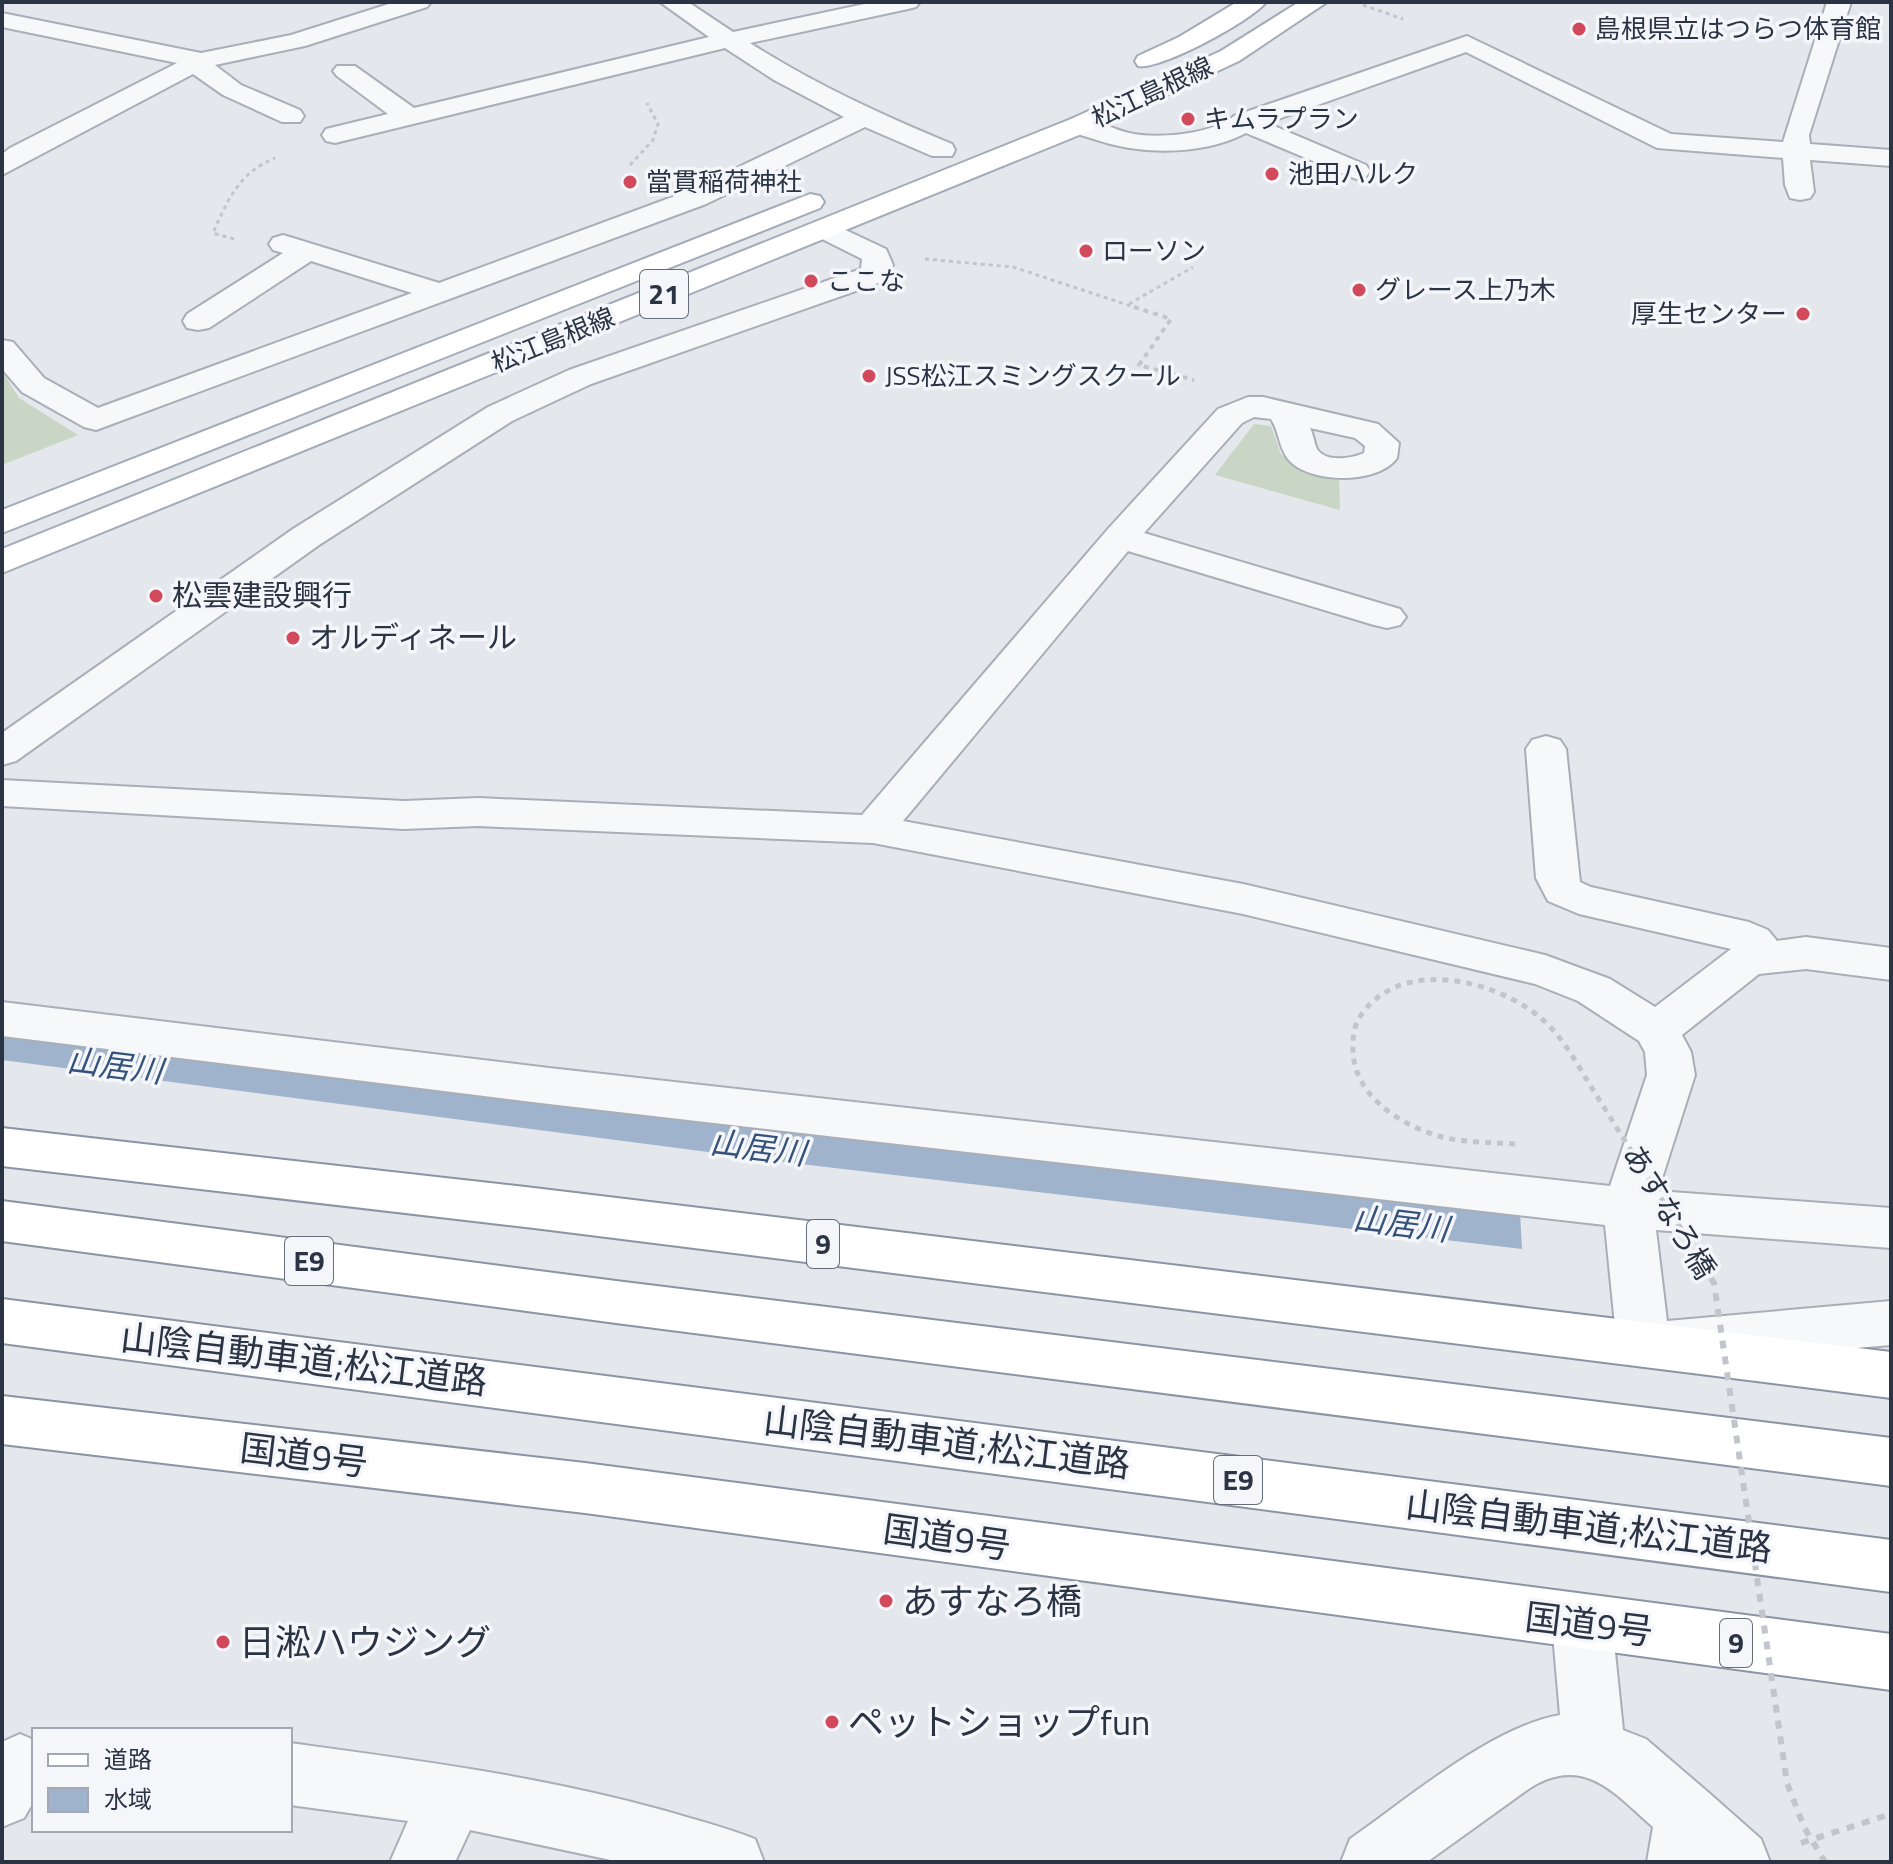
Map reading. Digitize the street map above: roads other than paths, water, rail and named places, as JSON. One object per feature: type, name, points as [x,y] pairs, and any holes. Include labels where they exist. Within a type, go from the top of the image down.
[{"type":"main road","name":"松江島根線","points":[[1120,73],[1188,42],[1254,2]]},
{"type":"main road","name":"松江島根線","points":[[2,562],[1080,125],[1230,56],[1315,2]]},
{"type":"main road","points":[[898,167],[970,138]]},
{"type":"main road","name":"松江島根線","points":[[2,522],[839,191]]},
{"type":"main road","name":"9","points":[[2,1147],[534,1208],[1644,1345]]},
{"type":"main road","name":"E9","points":[[2,1221],[616,1302],[1891,1462]]},
{"type":"main road","name":"山陰自動車道;松江道路","points":[[2,1321],[585,1394],[1891,1566]]},
{"type":"main road","points":[[1644,1345],[1891,1375]]},
{"type":"main road","name":"国道9号","points":[[2,1420],[601,1490],[1891,1662]]},
{"type":"street","points":[[2,12],[34,2]]},
{"type":"street","points":[[2,167],[20,154],[196,63],[296,41],[419,2]]},
{"type":"street","points":[[672,2],[783,75],[864,117],[942,150]]},
{"type":"street","points":[[335,135],[728,40],[908,2]]},
{"type":"street","points":[[1800,192],[1794,168],[1796,135],[1839,2]]},
{"type":"street","points":[[2,20],[196,63],[232,90],[291,116]]},
{"type":"street","points":[[1080,125],[1121,142],[1154,146],[1235,130],[1243,122],[1460,40],[1666,142],[1891,158]]},
{"type":"street","points":[[346,71],[409,117]]},
{"type":"street","points":[[2,349],[33,385],[96,420],[696,198],[864,117]]},
{"type":"street","points":[[1243,122],[1356,171]]},
{"type":"street","points":[[2,752],[306,537],[500,414],[580,377],[874,275],[878,265],[876,255],[824,229]]},
{"type":"street","points":[[198,321],[296,248],[412,282],[437,293]]},
{"type":"street","points":[[873,829],[1121,537],[1230,416],[1248,407],[1283,412]]},
{"type":"street","points":[[1121,537],[1387,617]]},
{"type":"street","points":[[1546,749],[1557,878],[1563,891],[1579,899],[1733,933],[1752,941],[1765,956]]},
{"type":"street","points":[[2,793],[404,815],[478,812],[873,829],[1243,899],[1545,971],[1594,990],[1657,1030],[1668,1052],[1671,1075],[1628,1208],[1644,1345],[1891,1323]]},
{"type":"street","points":[[1657,1030],[1736,966],[1765,956],[1806,953],[1891,964]]},
{"type":"street","points":[[2,1019],[534,1084],[1628,1208],[1891,1228]]},
{"type":"street","points":[[1582,1623],[1594,1748]]},
{"type":"street","points":[[1373,1862],[1508,1766],[1536,1749],[1564,1744],[1594,1748],[1624,1761],[1683,1838],[1738,1862]]},
{"type":"street","points":[[292,1774],[454,1796],[595,1823],[732,1862]]},
{"type":"street","points":[[422,1862],[454,1796]]},
{"type":"water","name":"山居川","points":[[2,1026],[1520,1212],[1522,1249],[792,1163],[2,1060]]},
{"type":"place","name":"島根県立はつらつ体育館","points":[[1579,29]]},
{"type":"place","name":"キムラプラン","points":[[1188,119]]},
{"type":"place","name":"池田ハルク","points":[[1272,174]]},
{"type":"place","name":"當貫稲荷神社","points":[[630,182]]},
{"type":"place","name":"ローソン","points":[[1086,251]]},
{"type":"place","name":"ここな","points":[[811,281]]},
{"type":"place","name":"グレース上乃木","points":[[1359,290]]},
{"type":"place","name":"厚生センター","points":[[1803,314]]},
{"type":"place","name":"JSS松江スミングスクール","points":[[869,376]]},
{"type":"place","name":"松雲建設興行","points":[[156,596]]},
{"type":"place","name":"オルディネール","points":[[293,638]]},
{"type":"place","name":"あすなろ橋","points":[[886,1601]]},
{"type":"place","name":"日淞ハウジング","points":[[223,1642]]},
{"type":"place","name":"ペットショップfun","points":[[832,1722]]}]
